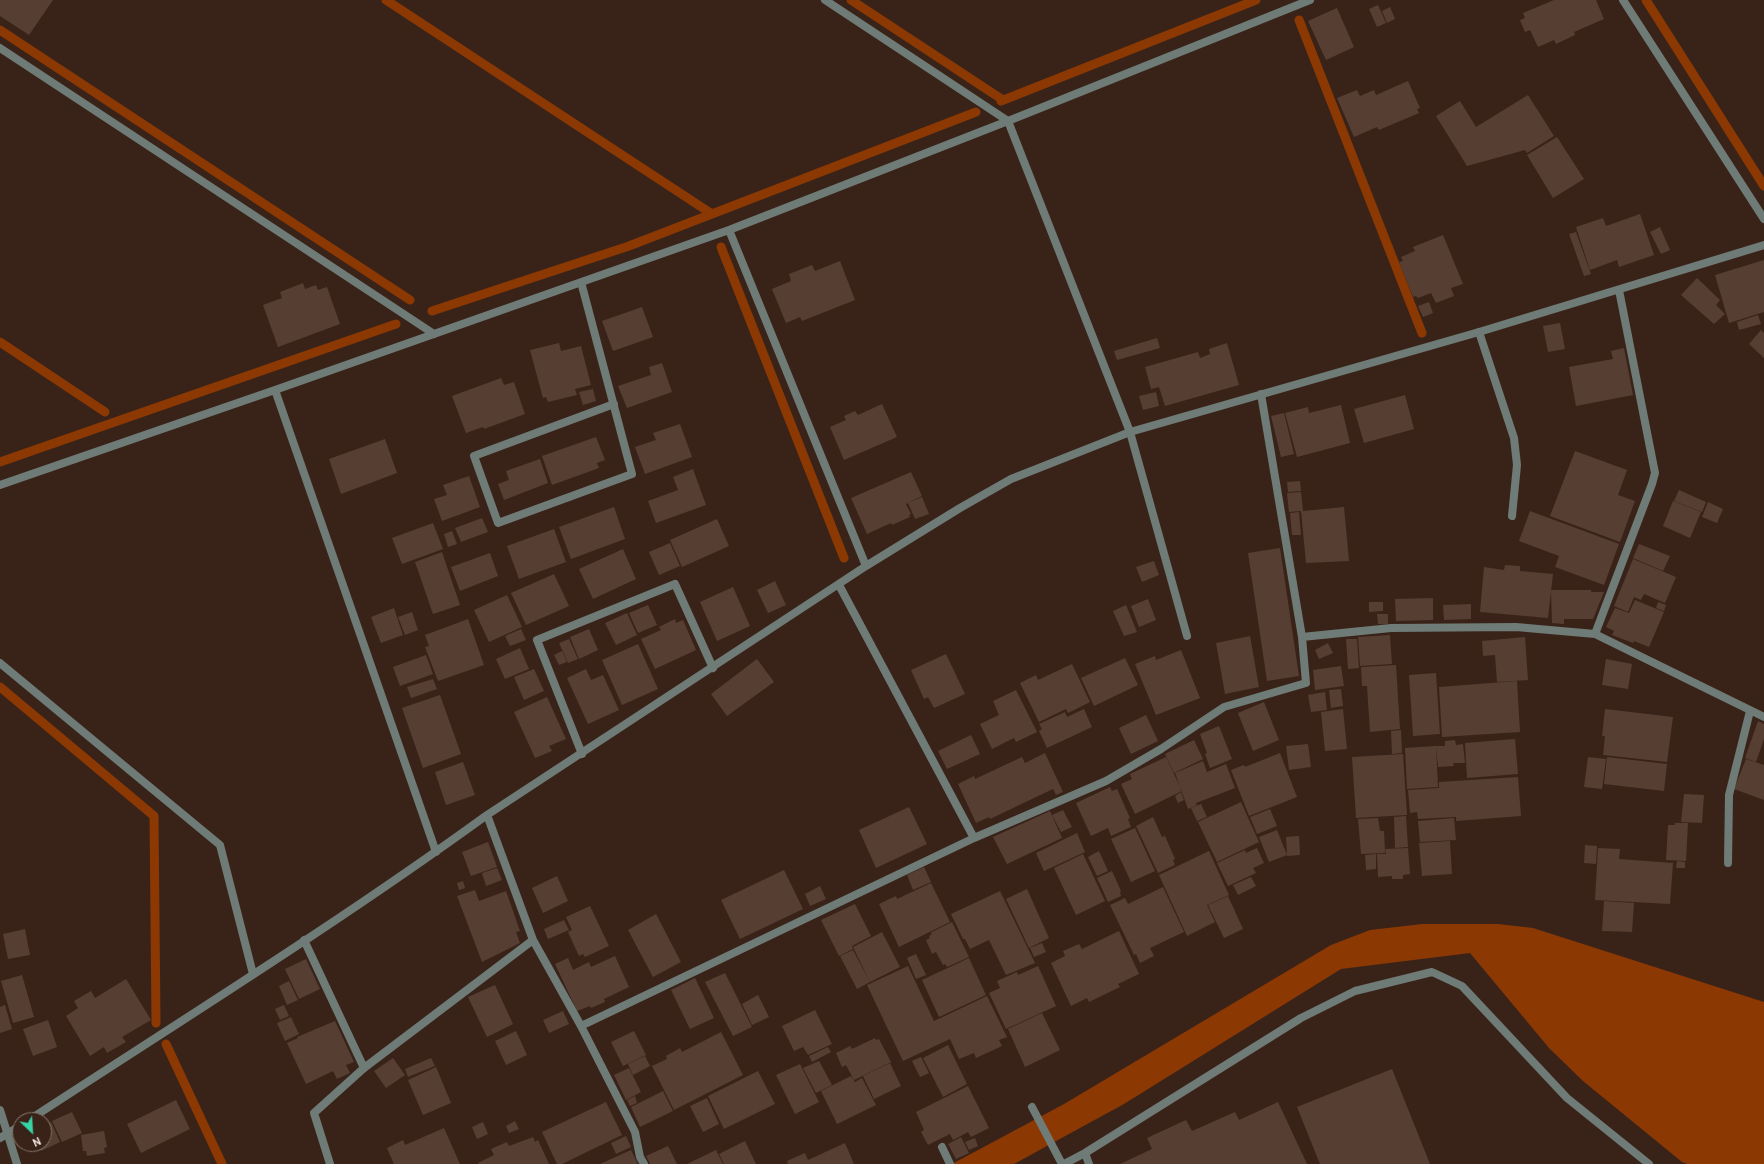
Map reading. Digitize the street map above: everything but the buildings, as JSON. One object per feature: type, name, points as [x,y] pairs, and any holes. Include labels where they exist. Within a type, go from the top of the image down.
[{"type":"street","points":[[825,0],[1008,120],[1130,432],[1187,636]]},
{"type":"street","points":[[0,485],[275,390],[728,230],[1310,0]]},
{"type":"street","points":[[1623,0],[1764,219]]},
{"type":"street","points":[[0,48],[434,334]]},
{"type":"street","points":[[728,230],[866,566]]},
{"type":"street","points":[[41,1112],[253,974],[436,852],[487,815],[713,668],[866,566],[960,508],[1011,479],[1130,432],[1479,332],[1764,245]]},
{"type":"street","points":[[581,282],[614,404],[632,474],[498,523],[474,456],[614,404]]},
{"type":"street","points":[[1595,634],[1652,484],[1654,473],[1619,290]]},
{"type":"street","points":[[1479,332],[1514,438],[1516,465],[1512,516]]},
{"type":"street","points":[[275,390],[436,852]]},
{"type":"street","points":[[581,1026],[974,838],[1106,781],[1161,749],[1224,707],[1306,683],[1302,637],[1261,394]]},
{"type":"street","points":[[582,754],[537,640],[675,584],[713,668]]},
{"type":"street","points":[[839,585],[974,838]]},
{"type":"street","points":[[1302,637],[1391,628],[1516,627],[1595,634],[1764,717]]},
{"type":"street","points":[[0,663],[220,845],[253,974]]},
{"type":"street","points":[[1728,862],[1729,795],[1750,711]]},
{"type":"street","points":[[487,815],[533,940],[581,1026],[635,1132],[640,1157],[644,1164]]},
{"type":"street","points":[[304,940],[364,1068]]},
{"type":"street","points":[[330,1164],[314,1113],[364,1068],[533,940]]},
{"type":"street","points":[[1034,1110],[1063,1164],[1085,1153],[1301,1018],[1356,991],[1432,972],[1462,986],[1567,1098],[1649,1164]]},
{"type":"street","points":[[0,1110],[4,1136],[17,1164]]},
{"type":"street","points":[[942,1147],[950,1163]]},
{"type":"street","points":[[1085,1153],[1089,1164]]},
{"type":"shaded area","points":[[1422,924],[1498,924],[1533,928],[1764,1002],[1764,1164],[1687,1164],[1682,1162],[1583,1081],[1549,1048],[1470,953],[1341,969],[1124,1104],[1014,1164],[952,1164],[1064,1104],[1331,945],[1370,930]]},
{"type":"waterway","points":[[386,0],[712,214]]},
{"type":"waterway","points":[[851,0],[1003,100]]},
{"type":"waterway","points":[[1001,101],[1256,0]]},
{"type":"waterway","points":[[1646,0],[1764,186]]},
{"type":"waterway","points":[[1299,20],[1422,333]]},
{"type":"waterway","points":[[0,30],[410,300]]},
{"type":"waterway","points":[[432,311],[629,246],[976,112]]},
{"type":"waterway","points":[[721,247],[844,558]]},
{"type":"waterway","points":[[0,462],[396,324]]},
{"type":"waterway","points":[[0,342],[105,412]]},
{"type":"waterway","points":[[0,687],[154,816],[156,1023]]},
{"type":"waterway","points":[[166,1044],[222,1164]]}]
